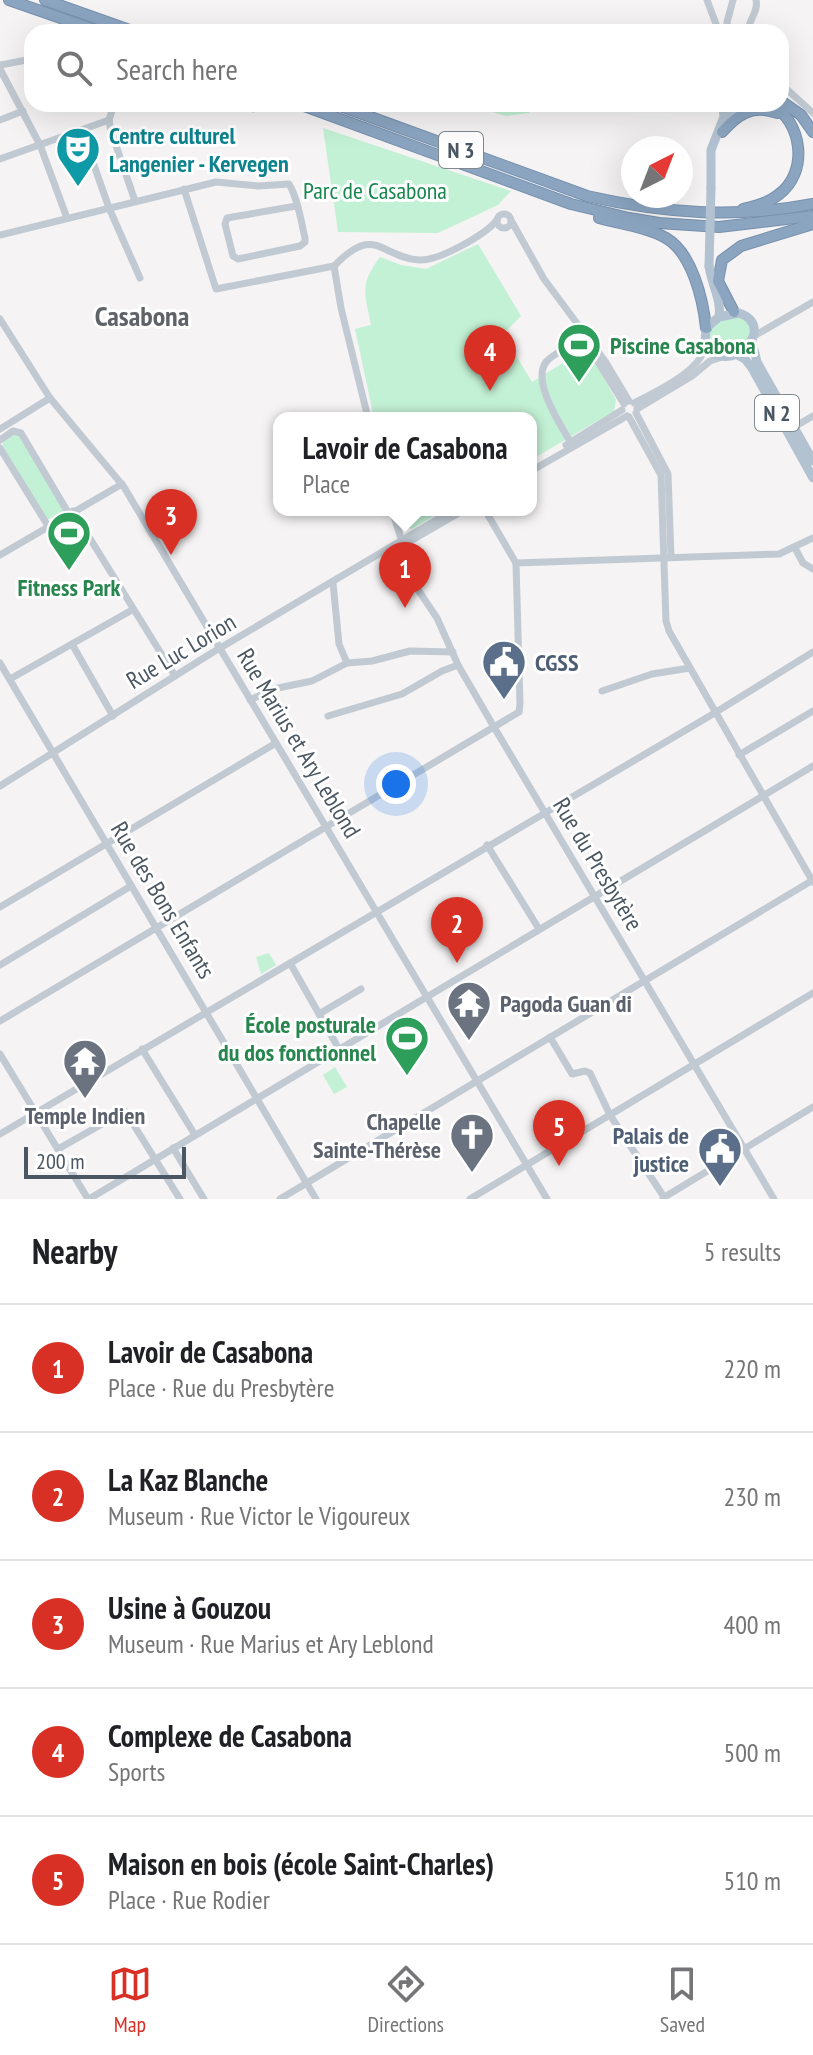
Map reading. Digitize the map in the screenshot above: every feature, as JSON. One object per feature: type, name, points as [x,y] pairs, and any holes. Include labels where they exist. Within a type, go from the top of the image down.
[{"type":"highway","points":[[9,0],[78,24]]},
{"type":"highway","points":[[45,0],[112,24]]},
{"type":"highway","points":[[789,107],[801,115],[813,132]]},
{"type":"highway","name":"N 3","points":[[321,112],[571,204],[659,223],[733,226],[813,216]]},
{"type":"highway","name":"N 3","points":[[357,112],[587,196],[647,208],[708,213],[746,214],[813,204]]},
{"type":"highway","points":[[722,132],[736,117],[749,112]]},
{"type":"highway","points":[[773,112],[789,121]]},
{"type":"highway","points":[[782,112],[789,121]]},
{"type":"highway","name":"N 3","points":[[708,213],[753,207],[778,196],[785,189],[796,170],[799,154],[797,139],[789,121]]},
{"type":"highway","name":"N 3","points":[[483,170],[561,207],[664,237],[681,252],[688,264],[705,315],[706,328]]},
{"type":"highway","points":[[734,312],[718,281],[722,260],[741,246],[813,224]]},
{"type":"main road","points":[[719,317],[720,307],[709,266],[711,150],[724,112]]},
{"type":"main road","points":[[711,171],[731,112]]},
{"type":"main road","points":[[716,294],[734,312]]},
{"type":"main road","points":[[753,324],[743,314],[734,312],[719,317],[706,328],[705,343],[710,352],[722,357],[736,354],[753,339]]},
{"type":"main road","name":"N 2","points":[[753,324],[757,362],[813,461]]},
{"type":"main road","name":"N 2","points":[[736,354],[751,367],[813,478]]},
{"type":"street","points":[[707,0],[717,24]]},
{"type":"street","points":[[749,24],[757,8],[756,0]]},
{"type":"street","points":[[712,9],[721,13],[732,2]]},
{"type":"street","points":[[727,24],[732,2]]},
{"type":"street","points":[[24,61],[0,67],[40,145],[67,218]]},
{"type":"street","points":[[789,91],[813,113]]},
{"type":"street","points":[[0,120],[23,111]]},
{"type":"street","points":[[112,112],[109,120],[135,201]]},
{"type":"street","points":[[0,159],[109,120]]},
{"type":"street","points":[[89,151],[109,208],[140,278]]},
{"type":"street","points":[[0,235],[216,182],[258,186],[289,184],[296,206],[305,238],[303,244],[238,259],[233,256],[225,224],[227,218],[296,206]]},
{"type":"street","points":[[184,189],[216,289],[334,266],[354,248],[371,244],[415,259],[431,259],[488,229],[504,224],[586,341],[605,361],[630,409],[661,475],[667,558],[666,621],[739,755],[813,881],[280,1199]]},
{"type":"street","points":[[334,266],[367,412]]},
{"type":"street","points":[[753,339],[772,324],[812,305]]},
{"type":"street","name":"Rue Marius et Ary Leblond","points":[[0,319],[50,398],[122,484],[547,1199]]},
{"type":"street","points":[[753,324],[772,324]]},
{"type":"street","points":[[571,444],[544,395],[545,362],[586,341]]},
{"type":"street","points":[[537,464],[690,370],[704,353],[705,343]]},
{"type":"street","points":[[630,409],[692,376],[710,361],[722,357]]},
{"type":"street","points":[[0,429],[50,398]]},
{"type":"street","points":[[794,427],[813,417]]},
{"type":"street","points":[[0,440],[13,431],[21,433],[175,676]]},
{"type":"street","points":[[0,448],[48,526]]},
{"type":"street","points":[[0,555],[122,484]]},
{"type":"street","points":[[394,516],[402,543],[398,561]]},
{"type":"street","name":"Rue Luc Lorion","points":[[0,786],[175,676],[444,516]]},
{"type":"street","name":"Rue Luc Lorion","points":[[402,543],[453,516]]},
{"type":"street","points":[[0,1021],[519,712],[516,563],[489,516]]},
{"type":"street","points":[[516,563],[779,554],[813,538]]},
{"type":"street","points":[[795,548],[803,563],[813,569]]},
{"type":"street","name":"Rue du Presbytère","points":[[389,551],[437,618],[458,665],[774,1199]]},
{"type":"street","points":[[333,583],[339,644],[347,663]]},
{"type":"street","points":[[10,679],[132,610]]},
{"type":"street","points":[[226,661],[238,639]]},
{"type":"street","points":[[72,644],[113,716]]},
{"type":"street","points":[[250,700],[273,689],[312,681],[347,663],[372,661],[410,651],[453,652]]},
{"type":"street","points":[[0,1134],[813,652]]},
{"type":"street","name":"Rue des Bons Enfants","points":[[0,663],[316,1199]]},
{"type":"street","points":[[328,716],[402,694],[458,665]]},
{"type":"street","points":[[602,691],[652,674],[690,668]]},
{"type":"street","points":[[739,755],[813,711]]},
{"type":"street","points":[[1,905],[276,743]]},
{"type":"street","points":[[0,1054],[88,1199],[813,766]]},
{"type":"street","points":[[487,845],[539,929]]},
{"type":"street","points":[[0,965],[131,886]]},
{"type":"street","points":[[290,963],[339,1049]]},
{"type":"street","points":[[319,1014],[361,989]]},
{"type":"street","points":[[470,1199],[813,993]]},
{"type":"street","points":[[550,1037],[572,1074],[590,1073],[610,1115],[662,1198],[813,1107]]},
{"type":"street","points":[[142,1049],[195,1135]]},
{"type":"street","points":[[58,1149],[125,1111],[180,1199]]},
{"type":"street","points":[[173,1148],[204,1199]]},
{"type":"green space","points":[[492,112],[529,112],[529,113],[506,116]]},
{"type":"green space","name":"Parc de Casabona","points":[[323,128],[511,191],[498,205],[438,233],[338,232]]},
{"type":"green space","points":[[478,244],[521,316],[503,334],[532,382],[576,355],[594,360],[616,400],[614,411],[537,456],[537,412],[373,412],[355,329],[371,325],[366,282],[380,257],[401,265],[426,269]]},
{"type":"green space","points":[[734,316],[745,320],[751,328],[746,345],[727,354],[716,352],[708,341],[711,330],[716,324]]},
{"type":"green space","points":[[14,434],[19,436],[64,511],[47,520],[3,446],[3,442]]},
{"type":"green space","points":[[398,516],[434,516],[412,529],[400,524]]},
{"type":"green space","points":[[269,953],[276,965],[261,974],[256,957]]},
{"type":"green space","points":[[335,1067],[347,1087],[334,1094],[323,1075]]},
{"type":"place","name":"Centre culturel Langenier - Kervegen","points":[[78,188]]},
{"type":"place","name":"Piscine Casabona","points":[[579,384]]},
{"type":"place","name":"Complexe de Casabona","points":[[490,391]]},
{"type":"place","name":"Usine à Gouzou","points":[[171,555]]},
{"type":"place","name":"Fitness Park","points":[[69,572]]},
{"type":"place","name":"Lavoir de Casabona","points":[[405,608]]},
{"type":"place","name":"CGSS","points":[[504,701]]},
{"type":"place","name":"La Kaz Blanche","points":[[457,963]]},
{"type":"place","name":"Pagoda Guan di","points":[[469,1042]]},
{"type":"place","name":"École posturale du dos fonctionnel","points":[[407,1077]]},
{"type":"place","name":"Temple Indien","points":[[85,1100]]},
{"type":"place","name":"Maison en bois (école Saint-Charles)","points":[[559,1166]]},
{"type":"place","name":"Chapelle Sainte-Thérèse","points":[[472,1174]]},
{"type":"place","name":"Palais de justice","points":[[720,1188]]},
{"type":"district","name":"Casabona","points":[[142,315]]}]
